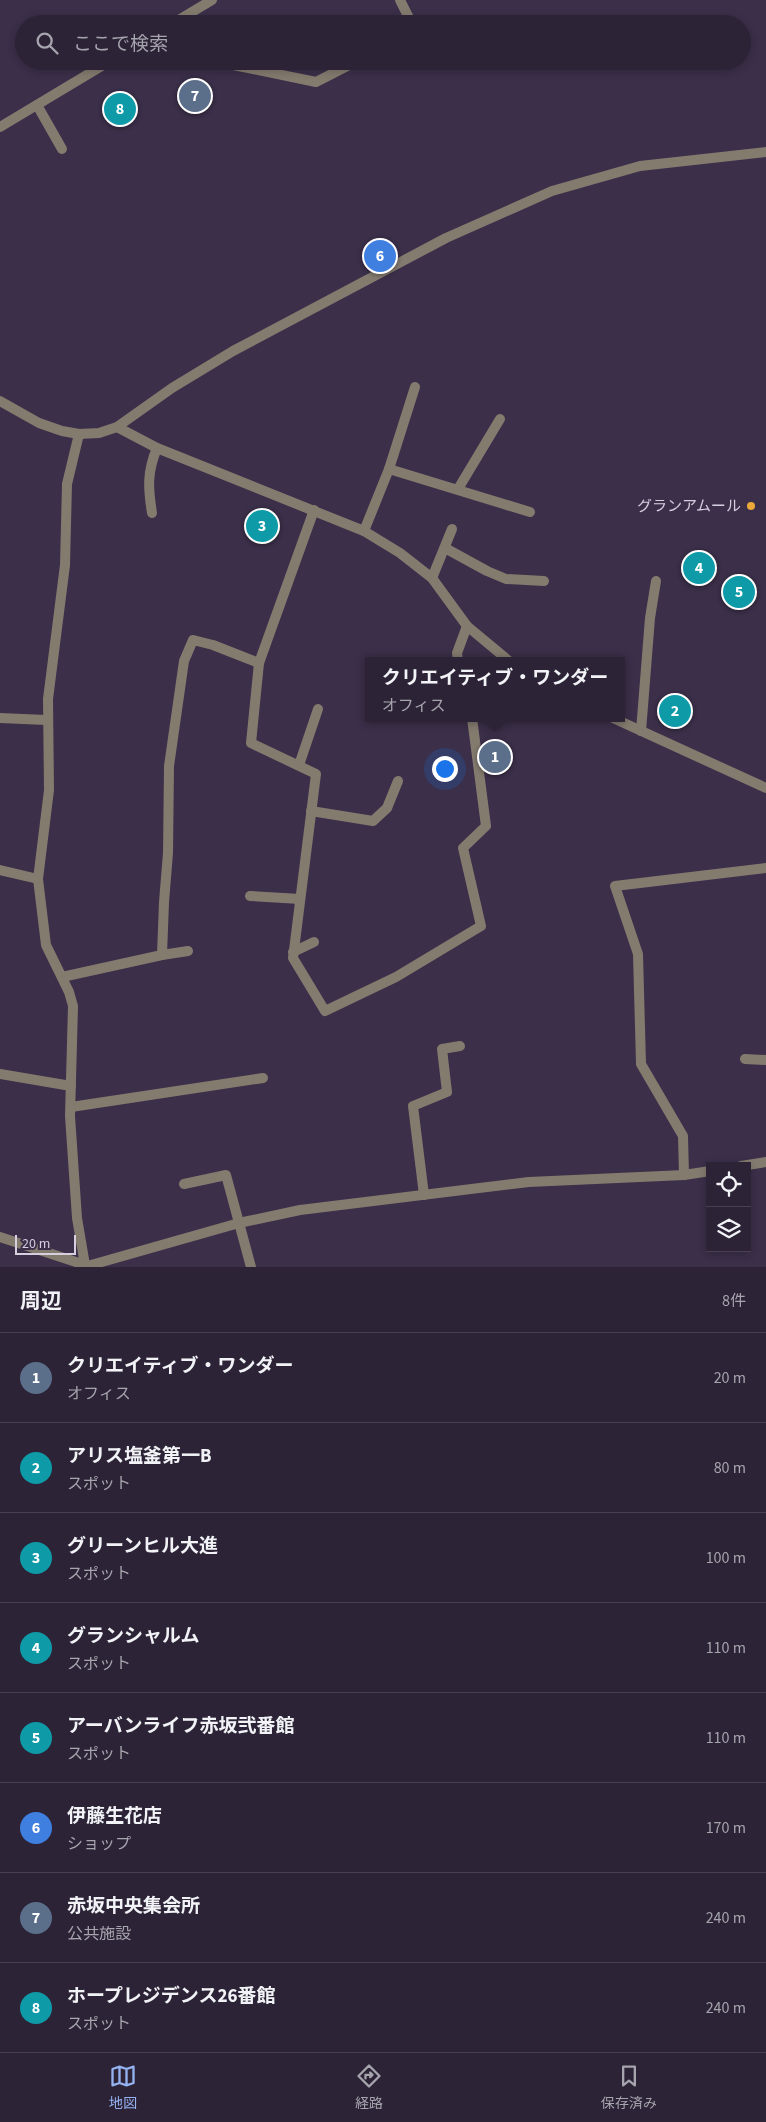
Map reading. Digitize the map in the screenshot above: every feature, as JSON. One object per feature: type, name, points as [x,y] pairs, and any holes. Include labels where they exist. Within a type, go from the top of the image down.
[{"type":"street","points":[[187,15],[212,0]]},
{"type":"street","points":[[400,0],[408,15]]},
{"type":"street","points":[[0,127],[95,70]]},
{"type":"street","points":[[258,70],[316,82],[339,70]]},
{"type":"street","points":[[37,105],[62,149]]},
{"type":"street","points":[[0,401],[39,423],[62,431],[79,434],[99,433],[117,427],[172,388],[234,351],[446,238],[552,191],[640,166],[766,152]]},
{"type":"street","points":[[364,531],[388,468],[415,387]]},
{"type":"street","points":[[458,489],[500,418]]},
{"type":"street","points":[[117,427],[157,448],[364,531],[400,553],[432,578],[467,626],[504,657]]},
{"type":"street","points":[[79,434],[67,484],[65,565],[46,720],[49,790],[38,879],[46,945],[69,992],[73,1006],[71,1107],[77,1218],[85,1266]]},
{"type":"street","points":[[152,513],[148,489],[150,464],[157,448]]},
{"type":"street","points":[[388,468],[530,512]]},
{"type":"street","points":[[314,510],[259,663],[251,743],[316,774],[293,958],[325,1011],[396,977],[482,926],[463,848],[486,826],[473,722]]},
{"type":"street","points":[[432,578],[452,529]]},
{"type":"street","points":[[445,548],[506,579],[544,582]]},
{"type":"street","points":[[641,731],[650,618],[656,582]]},
{"type":"street","points":[[458,657],[457,653],[467,626]]},
{"type":"street","points":[[162,955],[168,853],[169,766],[184,661],[193,640],[213,645],[259,663]]},
{"type":"street","points":[[299,765],[318,709]]},
{"type":"street","points":[[0,718],[46,720]]},
{"type":"street","points":[[621,722],[766,788]]},
{"type":"street","points":[[311,811],[373,820],[387,808],[398,781]]},
{"type":"street","points":[[684,1175],[683,1136],[641,1064],[638,954],[615,886],[766,868]]},
{"type":"street","points":[[0,870],[38,879]]},
{"type":"street","points":[[250,896],[300,899]]},
{"type":"street","points":[[293,952],[314,942]]},
{"type":"street","points":[[62,977],[188,951]]},
{"type":"street","points":[[424,1195],[413,1106],[447,1092],[442,1049],[460,1046]]},
{"type":"street","points":[[745,1059],[766,1060]]},
{"type":"street","points":[[0,1074],[71,1086]]},
{"type":"street","points":[[71,1107],[263,1078]]},
{"type":"street","points":[[751,1165],[766,1164]]},
{"type":"street","points":[[0,1237],[85,1266],[239,1223],[300,1210],[529,1182],[684,1175],[706,1172]]},
{"type":"street","points":[[184,1184],[226,1175],[251,1267]]},
{"type":"place","name":"赤坂中央集会所","points":[[195,96]]},
{"type":"place","name":"ホープレジデンス26番館","points":[[120,109]]},
{"type":"place","name":"伊藤生花店","points":[[380,256]]},
{"type":"place","name":"グランアムール","points":[[751,506]]},
{"type":"place","name":"グリーンヒル大進","points":[[262,526]]},
{"type":"place","name":"グランシャルム","points":[[699,568]]},
{"type":"place","name":"アーバンライフ赤坂弐番館","points":[[739,592]]},
{"type":"place","name":"アリス塩釜第一B","points":[[675,711]]},
{"type":"place","name":"クリエイティブ・ワンダー","points":[[495,757]]}]
